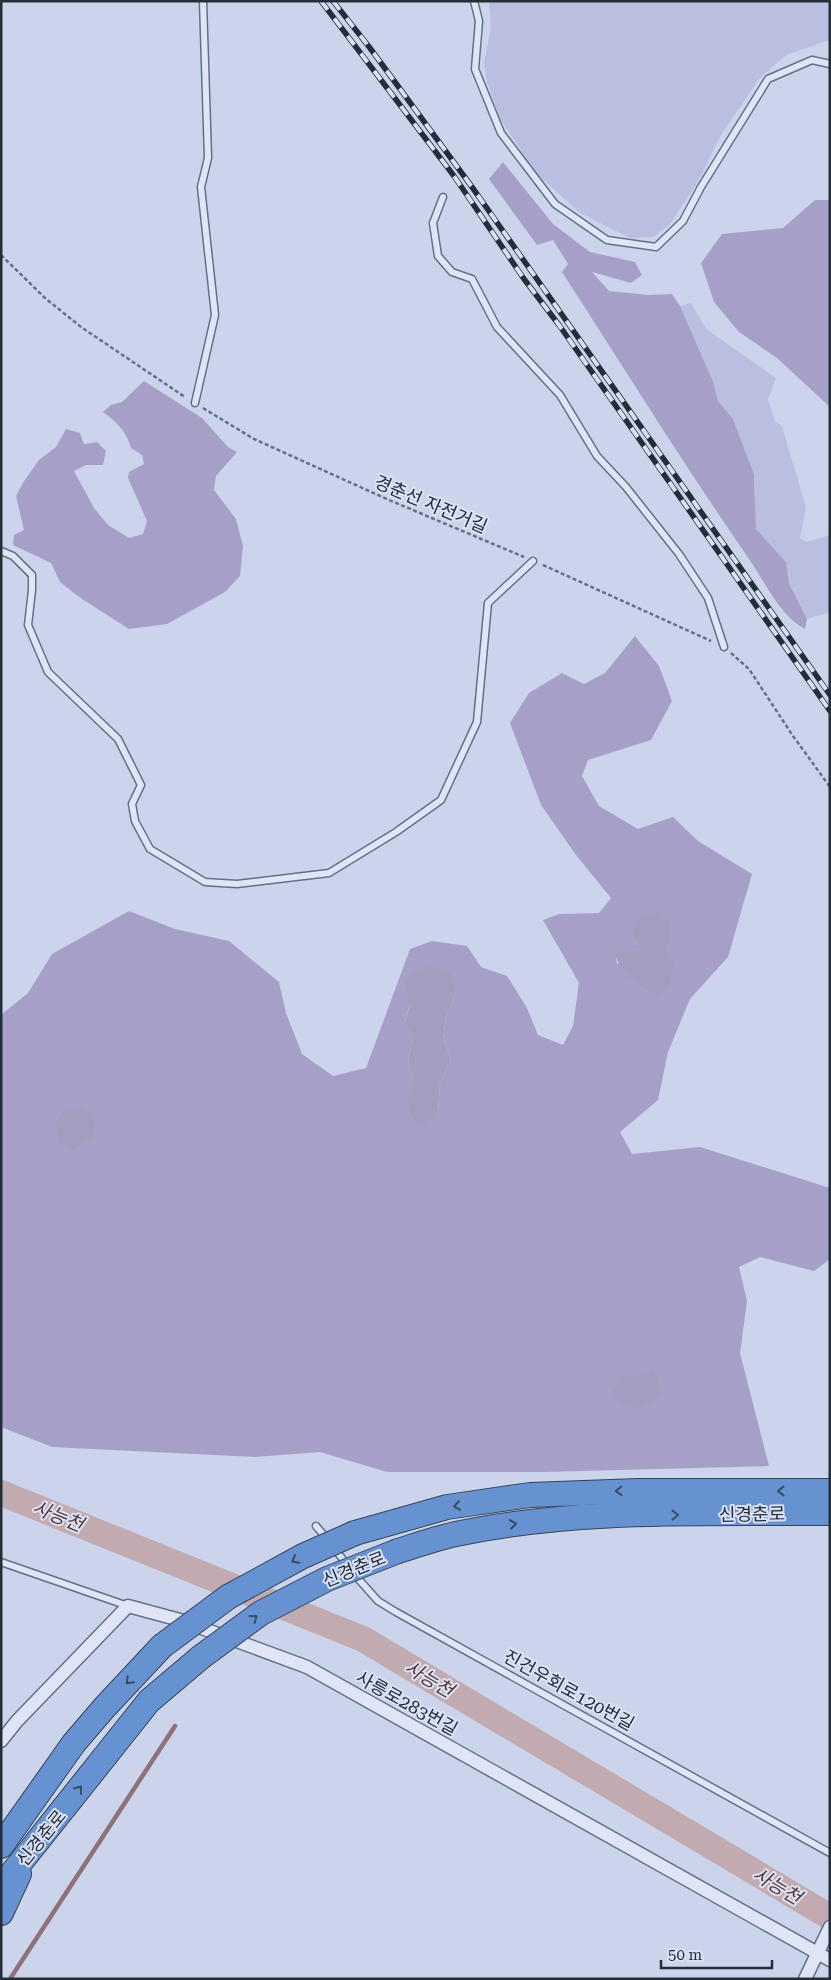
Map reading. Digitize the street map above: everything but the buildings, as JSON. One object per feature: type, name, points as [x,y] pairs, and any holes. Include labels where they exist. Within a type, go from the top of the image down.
[{"type":"highway","name":"신경춘로","points":[[1,1846],[74,1743],[162,1646],[228,1597],[303,1556],[355,1533],[447,1507],[530,1495],[638,1491],[830,1491]]},
{"type":"highway","name":"신경춘로","points":[[1,1888],[149,1701],[201,1657],[261,1613],[327,1579],[398,1551],[454,1534],[522,1523],[595,1516],[830,1512]]},
{"type":"highway","points":[[1,1825],[36,1798]]},
{"type":"highway","points":[[1,1913],[28,1855]]},
{"type":"street","points":[[1,1741],[17,1721],[128,1606]]},
{"type":"street","name":"사릉로283번길","points":[[128,1606],[180,1620],[307,1667],[830,1960]]},
{"type":"street","points":[[805,1979],[830,1927]]},
{"type":"lane","points":[[195,403],[215,315],[201,187],[208,158],[204,1]]},
{"type":"lane","points":[[474,1],[479,21],[475,69],[500,134],[555,204],[607,240],[656,247],[683,222],[701,187],[768,79],[812,60],[830,64]]},
{"type":"lane","points":[[443,196],[433,223],[438,256],[452,272],[472,279],[497,327],[560,396],[597,456],[626,487],[678,554],[708,598],[724,648]]},
{"type":"lane","points":[[1,551],[13,556],[32,575],[28,624],[48,672],[118,739],[141,785],[132,804],[136,821],[150,849],[205,882],[237,884],[328,872],[396,832],[441,800],[477,722],[488,603],[533,561]]},
{"type":"lane","name":"진건우회로120번길","points":[[316,1526],[378,1601],[830,1853]]},
{"type":"lane","points":[[1,1562],[128,1606]]},
{"type":"path","name":"경춘선 자전거길","points":[[1,255],[45,298],[81,327],[195,403],[254,439],[389,500],[533,561],[724,648],[749,668],[793,736],[830,787]]},
{"type":"shaded area","points":[[489,1],[830,1],[830,40],[786,55],[759,79],[721,135],[700,178],[671,223],[654,237],[630,238],[580,213],[534,171],[500,118],[487,82],[484,62],[491,28]]},
{"type":"shaded area","points":[[503,162],[553,224],[590,252],[635,262],[642,275],[631,283],[592,272],[609,291],[649,295],[672,294],[680,306],[713,381],[718,401],[733,419],[754,474],[756,529],[786,562],[789,584],[807,619],[805,629],[788,616],[774,598],[678,452],[562,272],[568,264],[553,240],[537,245],[489,179]]},
{"type":"shaded area","points":[[815,200],[830,200],[830,407],[777,358],[739,332],[714,302],[701,263],[722,234],[783,228]]},
{"type":"shaded area","points":[[691,303],[706,329],[776,378],[768,399],[775,421],[782,426],[806,507],[800,538],[806,542],[830,535],[830,612],[807,619],[788,584],[786,562],[756,529],[754,474],[733,419],[718,401],[713,380],[680,306]]},
{"type":"shaded area","points":[[144,381],[202,418],[228,447],[237,452],[216,476],[214,490],[236,519],[243,546],[240,576],[225,592],[167,624],[129,629],[79,597],[60,582],[51,563],[13,545],[14,535],[24,530],[16,496],[39,460],[56,447],[66,429],[80,433],[84,444],[97,442],[106,451],[103,465],[86,465],[74,471],[94,508],[108,525],[129,538],[143,534],[147,521],[128,478],[129,472],[144,464],[142,455],[131,448],[120,427],[103,412],[111,405],[122,402]]},
{"type":"shaded area","points":[[635,636],[659,666],[672,701],[651,740],[588,760],[582,776],[599,806],[638,829],[673,817],[698,841],[752,874],[728,957],[690,999],[668,1052],[658,1100],[620,1132],[632,1154],[700,1147],[830,1188],[830,1259],[814,1271],[760,1257],[739,1267],[747,1301],[740,1353],[769,1466],[544,1472],[387,1472],[320,1452],[255,1457],[52,1447],[1,1427],[1,1015],[28,993],[52,954],[129,911],[175,929],[229,941],[279,982],[286,1013],[302,1054],[333,1076],[366,1068],[410,949],[432,941],[467,946],[481,967],[507,976],[527,1008],[538,1035],[563,1045],[573,1026],[579,983],[543,920],[559,914],[599,913],[611,898],[576,855],[541,805],[510,723],[529,693],[562,673],[584,684],[605,673]],"holes":[[[615,950],[642,951],[617,964]],[[456,992],[446,1016],[443,1040],[451,1059],[440,1082],[438,1112],[413,1084],[408,1060],[413,1039],[405,1021],[410,1004]]]},
{"type":"shaded area","points":[[655,912],[670,922],[671,941],[663,948],[674,963],[671,982],[657,995],[635,982],[624,972],[616,958],[614,949],[642,951],[632,932],[639,917]]},
{"type":"shaded area","points":[[435,965],[449,971],[456,992],[446,1016],[443,1040],[451,1059],[440,1082],[438,1112],[429,1123],[418,1125],[410,1114],[407,1095],[413,1084],[408,1060],[413,1039],[405,1022],[410,1004],[405,984],[413,971]]},
{"type":"shaded area","points":[[66,1108],[82,1108],[96,1119],[93,1137],[74,1150],[58,1142],[56,1122]]},
{"type":"shaded area","points":[[653,1370],[660,1382],[660,1394],[642,1408],[624,1407],[613,1392],[620,1378]]},
{"type":"waterway","name":"사능천","points":[[1,1493],[363,1639],[830,1917]]},
{"type":"waterway","points":[[10,1979],[175,1726]]},
{"type":"railway","points":[[321,1],[454,176],[524,279],[559,325],[830,711]]},
{"type":"railway","points":[[333,1],[370,48],[472,187],[830,695]]}]
